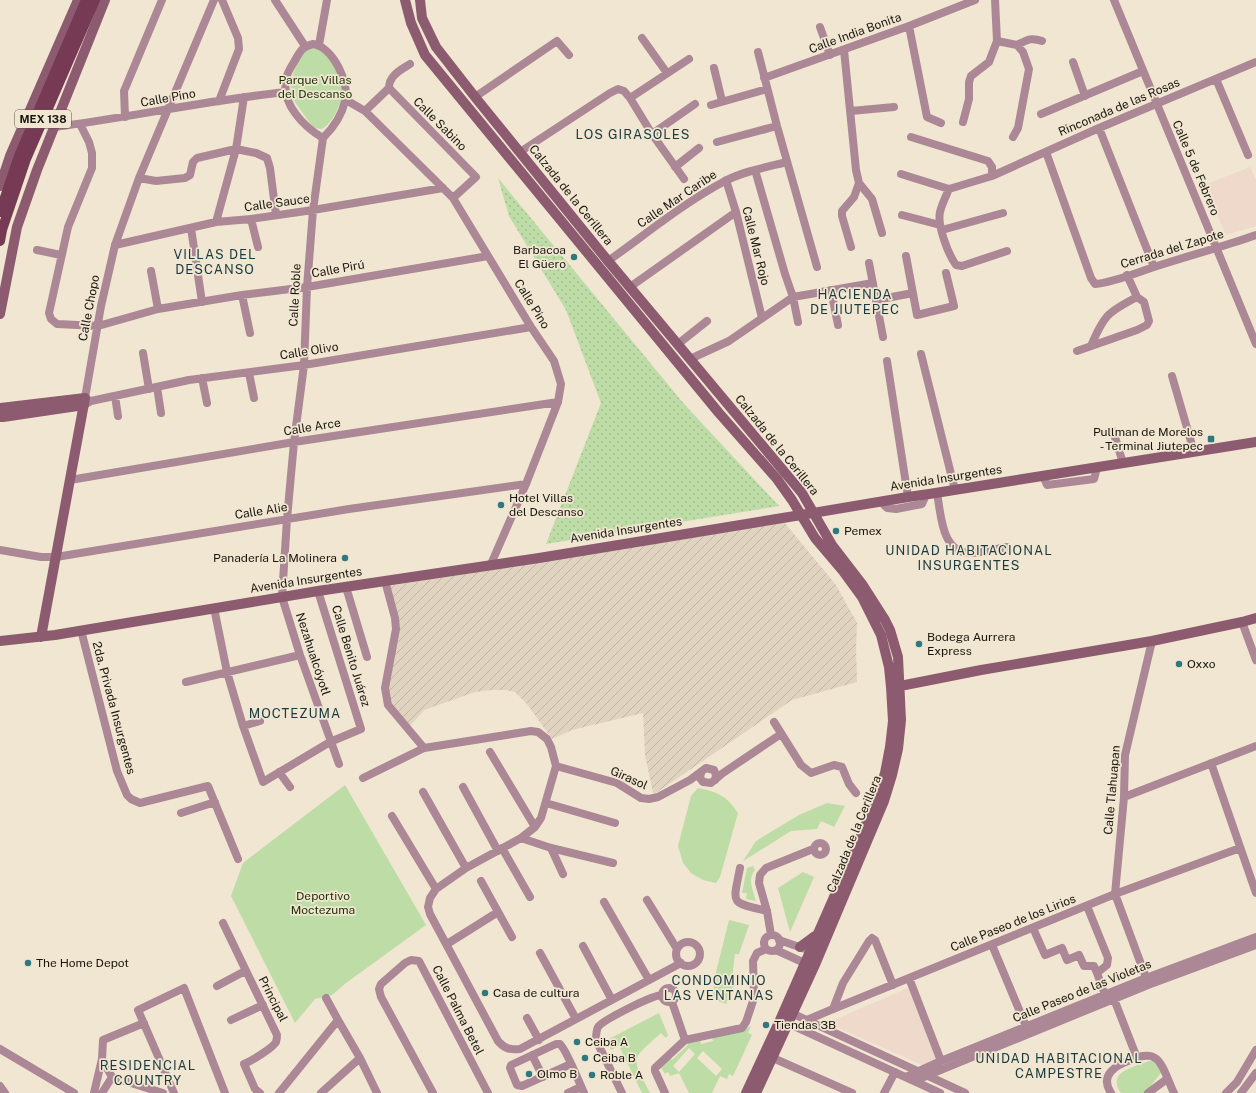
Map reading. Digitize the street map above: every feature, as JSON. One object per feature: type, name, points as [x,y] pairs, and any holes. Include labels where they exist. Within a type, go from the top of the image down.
[{"type":"main road","name":"MEX 138","points":[[0,212],[19,156],[86,0]]},
{"type":"main road","name":"MEX 138","points":[[0,240],[26,159],[95,0]]},
{"type":"street","name":"MEX 138","points":[[0,186],[10,156],[78,0]]},
{"type":"street","name":"MEX 138","points":[[0,314],[17,227],[37,170],[105,0]]},
{"type":"street","points":[[125,117],[124,91],[162,0]]},
{"type":"street","name":"Calle Chopo","points":[[41,637],[70,480],[87,402],[101,306],[114,245],[139,178],[214,0]]},
{"type":"street","points":[[219,101],[239,49],[238,38],[222,0]]},
{"type":"street","points":[[275,0],[305,46]]},
{"type":"street","points":[[319,45],[327,0]]},
{"type":"street","name":"Calzada de la Cerillera","points":[[405,0],[411,23],[425,55],[718,413],[777,478],[802,515],[815,538],[843,571],[862,597],[881,635],[896,687]]},
{"type":"street","name":"Calzada de la Cerillera","points":[[420,0],[422,18],[436,47],[608,261],[802,493],[832,545],[862,584],[885,620],[898,658],[896,687],[898,749],[884,801],[810,950]]},
{"type":"street","name":"Calle India Bonita","points":[[764,78],[909,26],[975,0]]},
{"type":"street","points":[[963,122],[969,99],[969,82],[971,76],[989,62],[997,41],[995,0]]},
{"type":"street","name":"Calle 5 de Febrero","points":[[1114,0],[1256,344]]},
{"type":"street","points":[[909,26],[928,117],[941,123]]},
{"type":"street","points":[[820,27],[830,55]]},
{"type":"street","points":[[642,38],[667,74]]},
{"type":"street","points":[[997,41],[1017,45],[1034,38],[1042,41]]},
{"type":"street","points":[[475,97],[557,41],[569,55]]},
{"type":"street","points":[[313,44],[319,45],[334,59],[339,68],[345,86],[346,100],[339,118],[323,138],[313,132],[302,121],[290,105],[286,92],[286,79],[301,50],[305,46],[313,44]]},
{"type":"street","points":[[1013,137],[1018,128],[1029,69],[1023,52],[1017,45]]},
{"type":"street","points":[[844,50],[856,170],[859,183],[872,199],[882,233]]},
{"type":"street","points":[[758,52],[777,126],[817,267]]},
{"type":"street","points":[[630,98],[689,59]]},
{"type":"street","points":[[1074,62],[1085,96]]},
{"type":"street","name":"Rinconada de las Rosas","points":[[949,189],[992,176],[1099,128],[1256,62]]},
{"type":"street","points":[[365,111],[389,88],[389,82],[392,76],[410,64]]},
{"type":"street","points":[[714,68],[722,101]]},
{"type":"street","points":[[1041,114],[1143,71]]},
{"type":"street","points":[[1216,79],[1248,155]]},
{"type":"street","name":"Calle Sabino","points":[[389,88],[476,177],[453,198]]},
{"type":"street","points":[[520,152],[618,89],[624,91],[630,98],[652,134],[684,180]]},
{"type":"street","points":[[711,104],[767,89]]},
{"type":"street","name":"Calle Pino","points":[[54,127],[244,97],[286,92]]},
{"type":"street","points":[[216,222],[236,149],[244,97]]},
{"type":"street","name":"Calle Pino","points":[[346,100],[365,111],[453,198],[531,327],[554,361],[561,384],[558,402],[526,484],[491,564]]},
{"type":"street","points":[[652,134],[695,104]]},
{"type":"street","points":[[851,112],[894,107]]},
{"type":"street","points":[[37,250],[61,255],[68,227],[92,168],[92,153],[80,124]]},
{"type":"street","points":[[717,142],[777,126]]},
{"type":"street","points":[[1099,128],[1154,267]]},
{"type":"street","points":[[911,136],[988,160],[992,167],[992,176]]},
{"type":"street","name":"Calle Roble","points":[[282,598],[294,442],[304,365],[307,287],[313,210],[323,138]]},
{"type":"street","points":[[675,167],[699,148]]},
{"type":"street","points":[[139,178],[156,181],[185,178],[190,175],[193,162],[197,158],[236,149],[256,153],[267,158],[270,168],[276,215]]},
{"type":"street","name":"Cerrada del Zapote","points":[[1046,152],[1091,278],[1095,284],[1104,283],[1217,249],[1256,235]]},
{"type":"street","name":"Calle Mar Caribe","points":[[608,261],[695,199],[726,180],[755,170],[787,162]]},
{"type":"street","points":[[755,170],[793,297],[798,322]]},
{"type":"street","points":[[901,174],[949,189],[940,213],[941,228],[951,258],[956,265],[962,266],[1006,251]]},
{"type":"street","name":"Calle Mar Rojo","points":[[726,180],[736,212],[762,318]]},
{"type":"street","points":[[851,247],[842,216],[842,211],[854,198],[859,183]]},
{"type":"street","name":"Calle Sauce","points":[[114,245],[216,222],[251,219],[313,210],[443,188]]},
{"type":"street","points":[[630,287],[736,212]]},
{"type":"street","points":[[902,215],[941,228],[1002,213]]},
{"type":"street","points":[[251,219],[258,247]]},
{"type":"street","points":[[191,228],[202,302]]},
{"type":"street","name":"Calle Pirú","points":[[61,255],[50,313],[52,320],[56,324],[98,326],[158,309],[242,295],[307,287],[488,256]]},
{"type":"street","points":[[906,256],[917,315],[954,306],[946,273]]},
{"type":"street","points":[[870,263],[883,336]]},
{"type":"street","points":[[151,271],[158,309]]},
{"type":"street","points":[[1077,351],[1147,325],[1149,321],[1144,302],[1137,297],[1127,275]]},
{"type":"street","points":[[690,359],[729,341],[793,297],[873,283]]},
{"type":"street","points":[[831,290],[838,325]]},
{"type":"street","points":[[876,300],[913,293]]},
{"type":"street","points":[[242,295],[250,333]]},
{"type":"street","points":[[1091,346],[1102,322],[1113,309],[1137,297]]},
{"type":"street","points":[[678,344],[707,321]]},
{"type":"street","name":"Calle Olivo","points":[[0,417],[87,402],[202,378],[304,365],[531,327]]},
{"type":"street","points":[[1097,332],[1107,340]]},
{"type":"street","points":[[143,353],[148,389]]},
{"type":"street","points":[[921,354],[955,490]]},
{"type":"street","points":[[887,361],[908,496]]},
{"type":"street","points":[[249,373],[254,398]]},
{"type":"street","points":[[1172,376],[1194,452]]},
{"type":"street","points":[[202,378],[207,403]]},
{"type":"street","points":[[157,387],[161,413]]},
{"type":"street","points":[[115,396],[118,416]]},
{"type":"street","name":"Calle Olivo","points":[[0,408],[87,402]]},
{"type":"street","name":"Calle Arce","points":[[70,480],[294,442],[558,402]]},
{"type":"street","points":[[1114,430],[1122,463]]},
{"type":"street","name":"Avenida Insurgentes","points":[[0,641],[41,637],[318,591],[385,582],[802,515],[908,496],[926,495],[1256,442]]},
{"type":"street","name":"Calle Alie","points":[[0,550],[41,557],[56,557],[349,509],[526,484]]},
{"type":"street","points":[[937,493],[945,533],[950,544],[961,551],[969,553],[1007,547]]},
{"type":"street","points":[[881,502],[887,508],[896,509],[922,504],[926,495]]},
{"type":"street","points":[[385,582],[395,618],[396,629],[385,688],[386,697],[388,705],[424,748]]},
{"type":"street","points":[[346,587],[367,657]]},
{"type":"street","name":"Calle Benito Juárez","points":[[318,591],[361,729],[330,742]]},
{"type":"street","name":"Nezahualcóyotl","points":[[282,598],[300,655],[339,764]]},
{"type":"street","points":[[214,608],[227,672],[243,726],[263,782],[330,742]]},
{"type":"street","points":[[896,687],[981,670],[1152,641],[1256,618]]},
{"type":"street","points":[[1242,622],[1256,660]]},
{"type":"street","name":"2da. Privada Insurgentes","points":[[81,630],[117,771],[127,796],[140,802],[208,786],[238,859]]},
{"type":"street","name":"Calle Tlahuapan","points":[[1115,894],[1124,797],[1125,755],[1152,641]]},
{"type":"street","points":[[186,682],[300,655]]},
{"type":"street","points":[[243,726],[260,721]]},
{"type":"street","name":"Calzada de la Cerillera","points":[[786,1017],[809,965],[810,950],[816,935],[877,799],[885,773],[897,721]]},
{"type":"street","points":[[774,722],[801,765],[811,773],[834,765],[842,767],[849,784],[856,793]]},
{"type":"street","points":[[363,778],[424,748],[531,731],[538,732],[547,739],[551,747],[556,766],[541,818],[535,827],[521,838],[466,868],[436,889],[430,898],[428,907],[430,914],[498,1041],[503,1047],[510,1050],[520,1049],[681,963]]},
{"type":"street","points":[[718,775],[709,768],[704,769],[701,776],[708,784],[718,775],[781,734]]},
{"type":"street","points":[[1124,797],[1256,746]]},
{"type":"street","points":[[490,752],[535,827]]},
{"type":"street","points":[[1211,763],[1256,893]]},
{"type":"street","name":"Girasol","points":[[556,766],[617,783],[641,798],[649,799],[658,797],[690,780],[701,776]]},
{"type":"street","points":[[279,772],[290,787]]},
{"type":"street","points":[[463,787],[530,897]]},
{"type":"street","points":[[423,792],[466,868]]},
{"type":"street","points":[[181,813],[214,802]]},
{"type":"street","points":[[546,803],[615,823]]},
{"type":"street","points":[[392,816],[436,889]]},
{"type":"street","points":[[521,838],[551,848],[613,863]]},
{"type":"street","points":[[551,848],[563,874]]},
{"type":"street","name":"Calle Paseo de los Lirios","points":[[807,1020],[1115,894],[1240,848]]},
{"type":"street","points":[[771,935],[767,911],[759,883],[760,875],[766,868],[813,849]]},
{"type":"street","points":[[740,868],[734,896],[736,901],[740,904],[767,911]]},
{"type":"street","points":[[481,881],[512,937]]},
{"type":"street","points":[[1115,894],[1147,981]]},
{"type":"street","points":[[647,900],[677,949]]},
{"type":"street","points":[[604,902],[648,980]]},
{"type":"street","points":[[1087,906],[1108,958],[1108,965],[1097,974]]},
{"type":"street","points":[[447,944],[498,912]]},
{"type":"street","name":"Principal","points":[[223,923],[245,971],[276,1032],[276,1042],[253,1060],[244,1064],[255,1088],[260,1093]]},
{"type":"street","points":[[1033,928],[1045,955],[1062,948],[1067,960],[1079,955],[1084,966],[1094,966],[1105,995]]},
{"type":"street","points":[[766,949],[764,942],[766,937],[771,935],[776,936],[779,940],[810,950]]},
{"type":"street","name":"Calle Paseo de las Violetas","points":[[906,1077],[941,1061],[1114,999],[1147,981],[1256,937]]},
{"type":"street","points":[[834,1009],[843,983],[872,938],[875,940],[894,985]]},
{"type":"street","points":[[776,950],[779,947],[779,940]]},
{"type":"street","points":[[689,942],[696,945],[700,952],[699,960],[692,965],[684,965],[681,963],[676,957],[677,949],[682,943],[689,942]]},
{"type":"street","points":[[992,945],[1027,1030]]},
{"type":"street","name":"Calle Paseo de las Violetas","points":[[915,1082],[1105,995],[1256,945]]},
{"type":"street","points":[[582,946],[612,1000]]},
{"type":"street","points":[[665,1093],[654,1071],[655,1068],[685,1040],[742,1028],[746,1022],[754,998],[753,961],[757,953],[766,949],[771,951],[776,950],[809,965]]},
{"type":"street","points":[[540,952],[576,1019]]},
{"type":"street","name":"Calle Palma Betel","points":[[433,1093],[381,997],[379,988],[381,984],[405,963],[411,960],[420,961],[488,1093]]},
{"type":"street","points":[[217,986],[245,971]]},
{"type":"street","points":[[909,978],[941,1061]]},
{"type":"street","points":[[174,1093],[138,1010],[184,988],[225,1093]]},
{"type":"street","points":[[622,1093],[596,1040],[598,1027],[606,1021],[653,996],[663,995],[665,1001],[672,1002],[685,1040]]},
{"type":"street","points":[[326,998],[360,1058],[377,1093]]},
{"type":"street","points":[[1114,999],[1137,1058]]},
{"type":"street","points":[[231,1020],[263,1006]]},
{"type":"street","points":[[786,1017],[807,1020],[965,1093]]},
{"type":"street","points":[[786,1017],[803,1030],[940,1093]]},
{"type":"street","points":[[756,1093],[773,1058],[786,1017]]},
{"type":"street","points":[[746,1093],[786,1017]]},
{"type":"street","points":[[527,1018],[539,1040]]},
{"type":"street","points":[[280,1093],[338,1020]]},
{"type":"street","points":[[803,1030],[807,1020]]},
{"type":"street","points":[[94,1093],[102,1059],[103,1040],[144,1023]]},
{"type":"street","points":[[568,1093],[583,1090],[571,1064],[560,1044],[532,1055],[511,1065],[510,1067],[510,1071],[517,1085],[522,1086],[571,1064]]},
{"type":"street","points":[[0,1049],[74,1093]]},
{"type":"street","points":[[1226,1093],[1237,1082],[1256,1050]]},
{"type":"street","points":[[532,1055],[542,1077]]},
{"type":"street","points":[[1108,1092],[1108,1078],[1110,1072],[1119,1064],[1147,1056],[1155,1058],[1162,1068],[1174,1093]]},
{"type":"street","points":[[321,1093],[360,1058]]},
{"type":"street","points":[[773,1058],[852,1093]]},
{"type":"street","points":[[102,1059],[112,1077],[162,1093]]},
{"type":"street","points":[[884,1093],[895,1072]]},
{"type":"street","points":[[1241,1093],[1256,1073]]},
{"type":"street","points":[[102,1093],[112,1077]]},
{"type":"street","points":[[1148,1093],[1167,1079]]},
{"type":"street","points":[[0,1086],[5,1093]]},
{"type":"shaded area","points":[[1250,167],[1256,180],[1256,226],[1226,235],[1204,185]]},
{"type":"shaded area","points":[[784,522],[836,585],[857,623],[857,682],[792,700],[656,793],[653,793],[645,755],[643,713],[572,730],[552,739],[527,704],[515,692],[506,690],[475,692],[424,710],[410,726],[391,704],[388,685],[398,638],[389,586]]},
{"type":"shaded area","points":[[915,985],[946,1061],[929,1068],[827,1023]]},
{"type":"green space","name":"Parque Villas del Descanso","points":[[315,47],[326,55],[335,66],[340,77],[342,91],[341,100],[337,110],[328,124],[321,129],[312,126],[292,98],[291,92],[291,80],[302,52]]},
{"type":"green space","points":[[498,178],[684,404],[779,506],[546,544],[601,403],[566,310],[509,216]]},
{"type":"green space","name":"Deportivo Moctezuma","points":[[345,785],[426,925],[346,983],[332,995],[315,999],[295,1023],[231,896],[243,863]]},
{"type":"green space","points":[[698,788],[717,793],[730,802],[738,813],[720,877],[716,883],[703,880],[691,873],[683,863],[678,846],[691,796]]},
{"type":"green space","points":[[827,803],[845,806],[834,827],[821,821],[817,829],[791,831],[743,861],[756,841],[799,815]]},
{"type":"green space","points":[[753,866],[755,870],[751,877],[751,881],[756,901],[746,899],[747,893],[742,893],[747,868]]},
{"type":"green space","points":[[803,872],[814,877],[790,932],[778,888]]},
{"type":"green space","points":[[729,920],[749,925],[739,954],[735,954],[732,978],[736,979],[726,1004],[712,999],[716,972]]},
{"type":"green space","points":[[659,1013],[668,1035],[666,1038],[661,1033],[639,1055],[637,1065],[639,1072],[650,1093],[642,1093],[619,1046],[611,1050],[607,1040]]},
{"type":"green space","points":[[751,1026],[748,1033],[752,1035],[733,1076],[729,1074],[727,1079],[720,1076],[712,1093],[689,1093],[679,1073],[670,1076],[668,1072],[665,1074],[660,1066],[669,1057],[672,1060],[688,1045],[686,1042],[700,1039],[701,1044],[713,1041],[712,1036],[745,1029]],"holes":[[[689,1048],[695,1054],[679,1072],[673,1066]],[[703,1051],[722,1069],[716,1076],[697,1058]]]},
{"type":"green space","points":[[1149,1061],[1156,1063],[1161,1073],[1145,1093],[1121,1093],[1117,1086],[1119,1075],[1130,1068]]},
{"type":"place","name":"Barbacoa El Güero","points":[[574,257]]},
{"type":"place","name":"Pullman de Morelos - Terminal Jiutepec","points":[[1211,439]]},
{"type":"place","name":"Hotel Villas del Descanso","points":[[501,505]]},
{"type":"place","name":"Pemex","points":[[836,531]]},
{"type":"place","name":"Panadería La Molinera","points":[[345,558]]},
{"type":"place","name":"Bodega Aurrera Express","points":[[919,644]]},
{"type":"place","name":"Oxxo","points":[[1179,664]]},
{"type":"place","name":"The Home Depot","points":[[28,963]]},
{"type":"place","name":"Casa de cultura","points":[[485,993]]},
{"type":"place","name":"Tiendas 3B","points":[[766,1025]]},
{"type":"place","name":"Ceiba A","points":[[577,1042]]},
{"type":"place","name":"Ceiba B","points":[[585,1058]]},
{"type":"place","name":"Olmo B","points":[[529,1074]]},
{"type":"place","name":"Roble A","points":[[592,1075]]},
{"type":"district","name":"LOS GIRASOLES","points":[[633,134]]},
{"type":"district","name":"VILLAS DEL DESCANSO","points":[[215,262]]},
{"type":"district","name":"HACIENDA DE JIUTEPEC","points":[[855,302]]},
{"type":"district","name":"UNIDAD HABITACIONAL INSURGENTES","points":[[969,558]]},
{"type":"district","name":"MOCTEZUMA","points":[[295,713]]},
{"type":"district","name":"CONDOMINIO LAS VENTANAS","points":[[719,988]]},
{"type":"district","name":"UNIDAD HABITACIONAL CAMPESTRE","points":[[1059,1066]]},
{"type":"district","name":"RESIDENCIAL COUNTRY","points":[[148,1072]]}]
